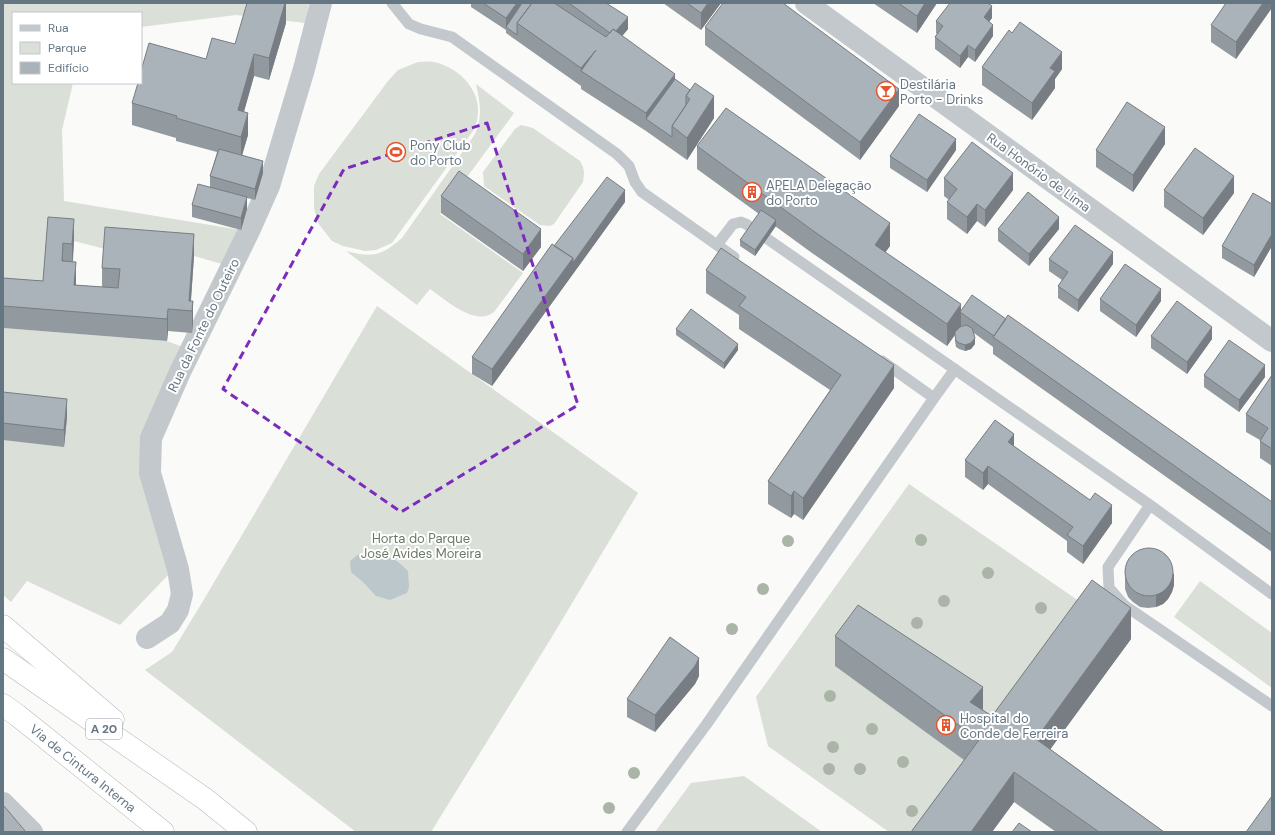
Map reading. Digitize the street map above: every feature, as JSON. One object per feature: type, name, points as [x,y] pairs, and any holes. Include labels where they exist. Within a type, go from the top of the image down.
[{"type":"highway","points":[[3,626],[205,799]]},
{"type":"highway","name":"A 20","points":[[3,659],[205,799],[246,832]]},
{"type":"highway","name":"Via de Cintura Interna","points":[[3,706],[17,715],[163,832]]},
{"type":"street","name":"Rua da Fonte do Outeiro","points":[[147,638],[170,623],[178,610],[182,594],[178,569],[150,473],[151,438],[180,372],[269,186],[304,69],[321,3]]},
{"type":"street","name":"Rua Honório de Lima","points":[[806,3],[1272,341]]},
{"type":"street","points":[[3,803],[32,832]]},
{"type":"lane","points":[[392,3],[409,24],[421,29],[452,37],[617,154],[629,166],[635,182],[642,192],[743,263]]},
{"type":"lane","points":[[717,245],[733,224],[737,222],[746,224],[1150,505],[1272,594]]},
{"type":"lane","points":[[870,353],[934,398]]},
{"type":"lane","points":[[627,832],[706,725],[955,369]]},
{"type":"lane","points":[[1150,505],[1108,566],[1109,588],[1124,605],[1272,706]]},
{"type":"highlighted area","points":[[487,123],[578,405],[401,512],[223,389],[344,169]]},
{"type":"green space","points":[[3,3],[309,3],[305,23],[236,15],[142,27],[142,12],[12,12],[12,84],[73,84],[62,130],[64,201],[241,230],[222,264],[194,256],[105,249],[74,241],[49,240],[43,303],[3,300]]},
{"type":"green space","name":"Pony Club do Porto","points":[[418,62],[432,62],[451,68],[471,87],[475,94],[478,114],[473,131],[392,243],[376,250],[365,251],[343,246],[332,241],[318,223],[314,208],[314,186],[319,174],[388,81],[398,70]]},
{"type":"green space","points":[[476,84],[514,113],[440,214],[523,273],[494,312],[486,316],[478,316],[461,310],[430,289],[417,305],[346,251],[370,255],[376,254],[388,249],[402,238],[478,128],[480,103]]},
{"type":"green space","name":"Pony Club do Porto","points":[[521,125],[533,128],[580,161],[583,167],[583,182],[554,224],[550,226],[540,225],[484,186],[483,172],[515,129]]},
{"type":"green space","name":"Horta do Parque José Avides Moreira","points":[[377,306],[638,493],[550,640],[431,832],[356,832],[145,670],[172,652]]},
{"type":"green space","points":[[3,328],[167,341],[188,349],[148,430],[173,570],[120,625],[27,581],[11,602],[3,595]]},
{"type":"green space","points":[[909,484],[1092,610],[992,747],[835,666],[979,770],[933,832],[889,832],[768,746],[756,697]]},
{"type":"green space","points":[[1200,581],[1272,633],[1272,688],[1174,617]]},
{"type":"green space","points":[[744,776],[822,832],[655,832],[691,783]]},
{"type":"shaded area","points":[[359,554],[375,554],[396,560],[408,571],[409,587],[407,593],[390,600],[376,596],[351,572],[350,561]]},
{"type":"building","points":[[247,3],[285,3],[269,58],[254,54],[238,110],[248,113],[241,137],[176,118],[177,116],[132,103],[138,84],[142,84],[142,68],[149,43],[206,59],[212,38],[235,44]]},
{"type":"building","points":[[483,3],[517,3],[506,18]]},
{"type":"building","points":[[522,3],[532,3],[517,23],[517,35],[506,27]]},
{"type":"building","points":[[532,3],[554,3],[606,37],[613,29],[675,74],[646,113],[581,71],[596,50],[581,68],[517,23]]},
{"type":"building","points":[[569,3],[606,3],[628,17],[616,31],[613,29],[610,33]]},
{"type":"building","points":[[687,3],[708,3],[701,13]]},
{"type":"building","points":[[723,3],[783,3],[899,89],[860,142],[705,27]]},
{"type":"building","points":[[898,3],[925,3],[917,16]]},
{"type":"building","points":[[950,3],[988,3],[992,6],[984,17],[993,25],[975,50],[968,45],[960,56],[935,37],[943,26],[936,21]]},
{"type":"building","points":[[1226,3],[1263,3],[1236,42],[1211,25]]},
{"type":"building","points":[[1020,22],[1062,52],[1050,68],[1055,71],[1032,103],[982,67],[1009,30],[1012,33]]},
{"type":"building","points":[[675,79],[690,90],[686,96],[686,105],[672,126],[672,137],[646,119]]},
{"type":"building","points":[[695,83],[714,96],[687,138],[672,126],[690,99],[686,96]]},
{"type":"building","points":[[1127,102],[1165,127],[1133,175],[1096,150]]},
{"type":"building","points":[[726,108],[890,223],[875,245],[961,304],[947,324],[812,230],[697,146]]},
{"type":"building","points":[[919,114],[956,139],[927,180],[890,156]]},
{"type":"building","points":[[972,142],[1013,173],[985,210],[977,204],[967,217],[947,202],[957,189],[944,178]]},
{"type":"building","points":[[1195,148],[1234,176],[1203,218],[1164,190]]},
{"type":"building","points":[[219,149],[263,161],[255,189],[210,176]]},
{"type":"building","points":[[459,171],[541,229],[523,254],[441,196]]},
{"type":"building","points":[[607,177],[625,190],[573,263],[573,258],[554,246]]},
{"type":"building","points":[[198,184],[247,197],[241,218],[192,205]]},
{"type":"building","points":[[1028,192],[1059,217],[1029,254],[998,229]]},
{"type":"building","points":[[1253,193],[1272,204],[1272,234],[1254,265],[1222,246]]},
{"type":"building","points":[[761,210],[776,220],[755,250],[740,240]]},
{"type":"building","points":[[48,217],[74,219],[72,244],[63,243],[62,261],[76,262],[74,285],[118,288],[120,269],[102,268],[105,227],[194,234],[189,301],[193,301],[192,311],[168,309],[167,319],[3,306],[3,278],[43,281]]},
{"type":"building","points":[[1075,225],[1113,252],[1078,300],[1058,286],[1068,272],[1049,259]]},
{"type":"building","points":[[552,244],[573,258],[492,369],[472,357]]},
{"type":"building","points":[[721,248],[894,365],[803,498],[794,491],[791,496],[768,481],[841,375],[739,306],[746,297],[706,270]]},
{"type":"building","points":[[1125,264],[1161,289],[1136,325],[1100,299]]},
{"type":"building","points":[[972,295],[1006,319],[994,336],[960,312]]},
{"type":"building","points":[[1177,301],[1212,327],[1187,362],[1151,336]]},
{"type":"building","points":[[691,309],[738,344],[724,363],[676,329]]},
{"type":"building","points":[[1008,315],[1272,502],[1272,535],[993,337]]},
{"type":"building","points":[[966,325],[972,328],[975,338],[971,343],[965,345],[956,341],[955,332],[960,327]]},
{"type":"building","points":[[1229,340],[1265,365],[1239,400],[1204,375]]},
{"type":"building","points":[[1272,375],[1272,449],[1260,441],[1268,428],[1246,414]]},
{"type":"building","points":[[3,392],[67,399],[64,430],[3,423]]},
{"type":"building","points":[[995,420],[1014,434],[1008,442],[1090,500],[1095,493],[1112,505],[1083,546],[1067,535],[1073,527],[988,466],[983,473],[965,460]]},
{"type":"building","points":[[1144,548],[1154,548],[1163,552],[1169,558],[1173,567],[1173,577],[1169,586],[1163,592],[1154,596],[1144,596],[1135,592],[1129,586],[1125,577],[1125,567],[1129,558],[1135,552]]},
{"type":"building","points":[[1092,580],[1131,608],[1036,739],[1164,832],[1099,832],[1014,772],[971,832],[911,832],[979,740],[835,636],[858,605],[983,687],[970,702],[992,716]]},
{"type":"building","points":[[670,637],[699,658],[695,666],[655,715],[627,699]]},
{"type":"building","points":[[1272,796],[1272,832],[1246,832]]},
{"type":"building","points":[[4,806],[26,832],[3,832]]},
{"type":"building","points":[[1019,823],[1032,832],[1012,832]]},
{"type":"place","name":"Destilária Porto - Drinks","points":[[886,91]]},
{"type":"place","name":"Pony Club do Porto","points":[[396,152]]},
{"type":"place","name":"APELA Delegação do Porto","points":[[752,192]]},
{"type":"place","name":"Hospital do Conde de Ferreira","points":[[946,725]]}]
